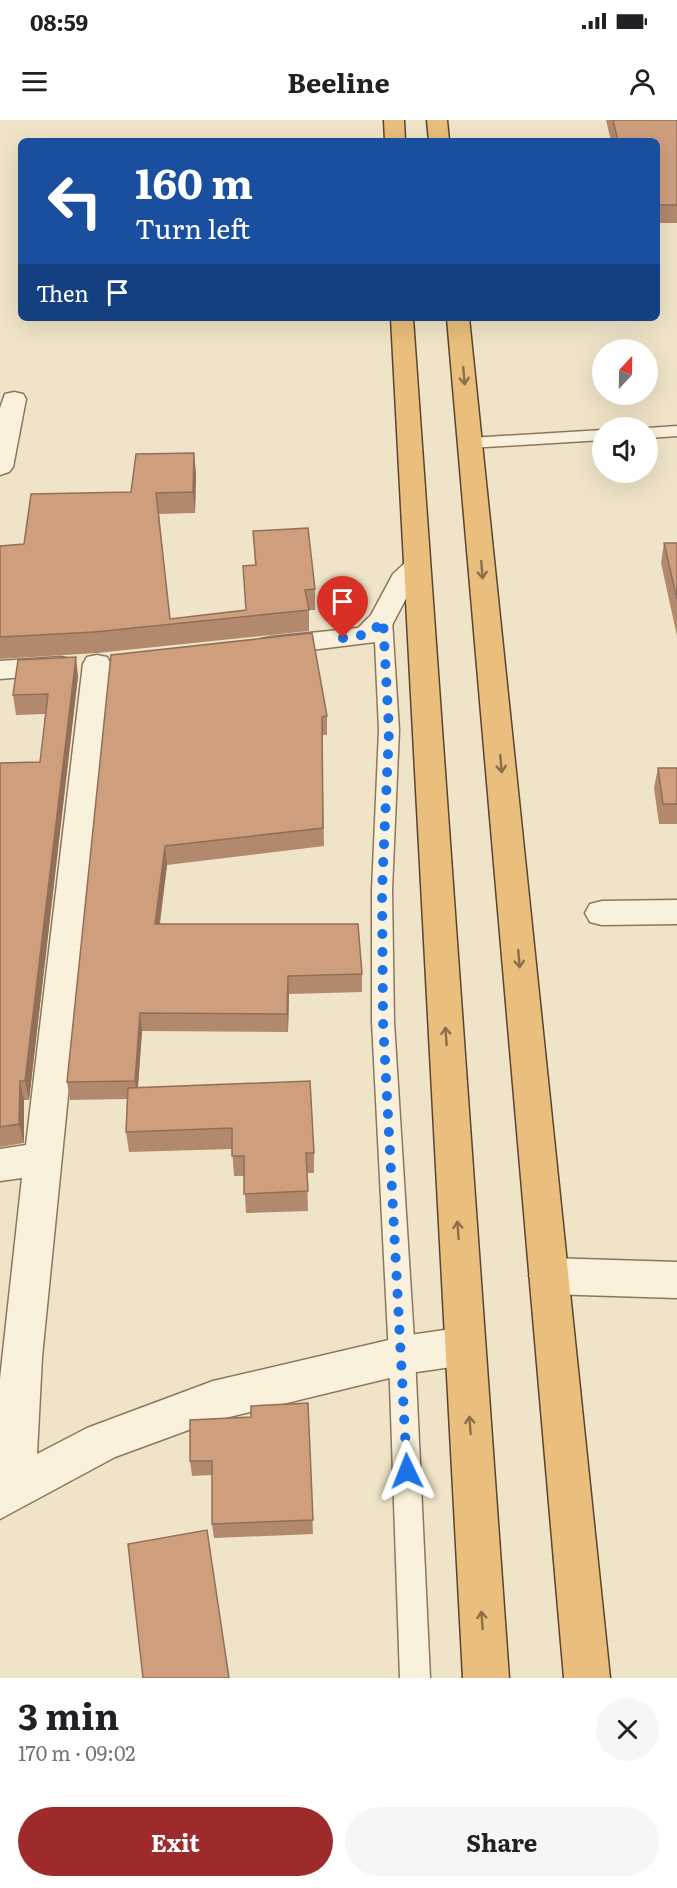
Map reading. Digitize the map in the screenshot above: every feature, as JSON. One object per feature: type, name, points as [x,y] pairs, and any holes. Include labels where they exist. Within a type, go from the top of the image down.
[{"type":"highway","points":[[394,120],[395,138]]},
{"type":"highway","points":[[437,120],[439,138]]},
{"type":"highway","points":[[402,321],[486,1678]]},
{"type":"highway","points":[[458,321],[587,1678]]},
{"type":"street","points":[[0,467],[14,399]]},
{"type":"street","points":[[249,648],[366,636],[383,620],[398,588],[416,568]]},
{"type":"street","points":[[0,670],[109,663],[59,1027],[7,1493]]},
{"type":"street","points":[[602,913],[677,912]]},
{"type":"street","points":[[0,1165],[43,1159]]},
{"type":"street","points":[[549,1276],[677,1280]]},
{"type":"street","points":[[7,1493],[102,1442],[213,1401],[402,1356],[465,1346]]},
{"type":"lane","points":[[658,432],[677,431]]},
{"type":"lane","points":[[470,442],[592,436]]},
{"type":"lane","points":[[383,620],[389,730],[382,890],[383,1022],[402,1356],[415,1678]]},
{"type":"building","points":[[613,120],[677,120],[677,205],[660,205],[660,138],[617,138]]},
{"type":"building","points":[[194,453],[193,492],[156,493],[170,619],[246,610],[243,566],[256,565],[253,531],[308,528],[315,589],[305,590],[309,610],[94,632],[0,637],[0,546],[24,544],[31,494],[131,492],[136,454]]},
{"type":"building","points":[[664,543],[677,543],[677,599]]},
{"type":"building","points":[[312,633],[327,716],[322,717],[323,828],[165,846],[155,924],[358,924],[362,974],[288,976],[287,1014],[140,1013],[135,1081],[67,1082],[111,655]]},
{"type":"building","points":[[76,657],[25,1081],[20,1081],[19,1124],[0,1127],[0,763],[40,762],[48,694],[13,695],[18,660]]},
{"type":"building","points":[[658,768],[677,768],[677,804],[663,804]]},
{"type":"building","points":[[310,1081],[314,1153],[306,1153],[308,1191],[244,1194],[244,1156],[232,1156],[232,1128],[126,1132],[128,1088]]},
{"type":"building","points":[[308,1403],[313,1520],[212,1524],[212,1461],[190,1461],[190,1420],[251,1417],[251,1406]]},
{"type":"building","points":[[207,1530],[229,1678],[143,1678],[128,1544]]},
{"type":"route","points":[[343,638],[366,636],[383,620],[389,730],[382,890],[383,1022],[407,1471]]}]
